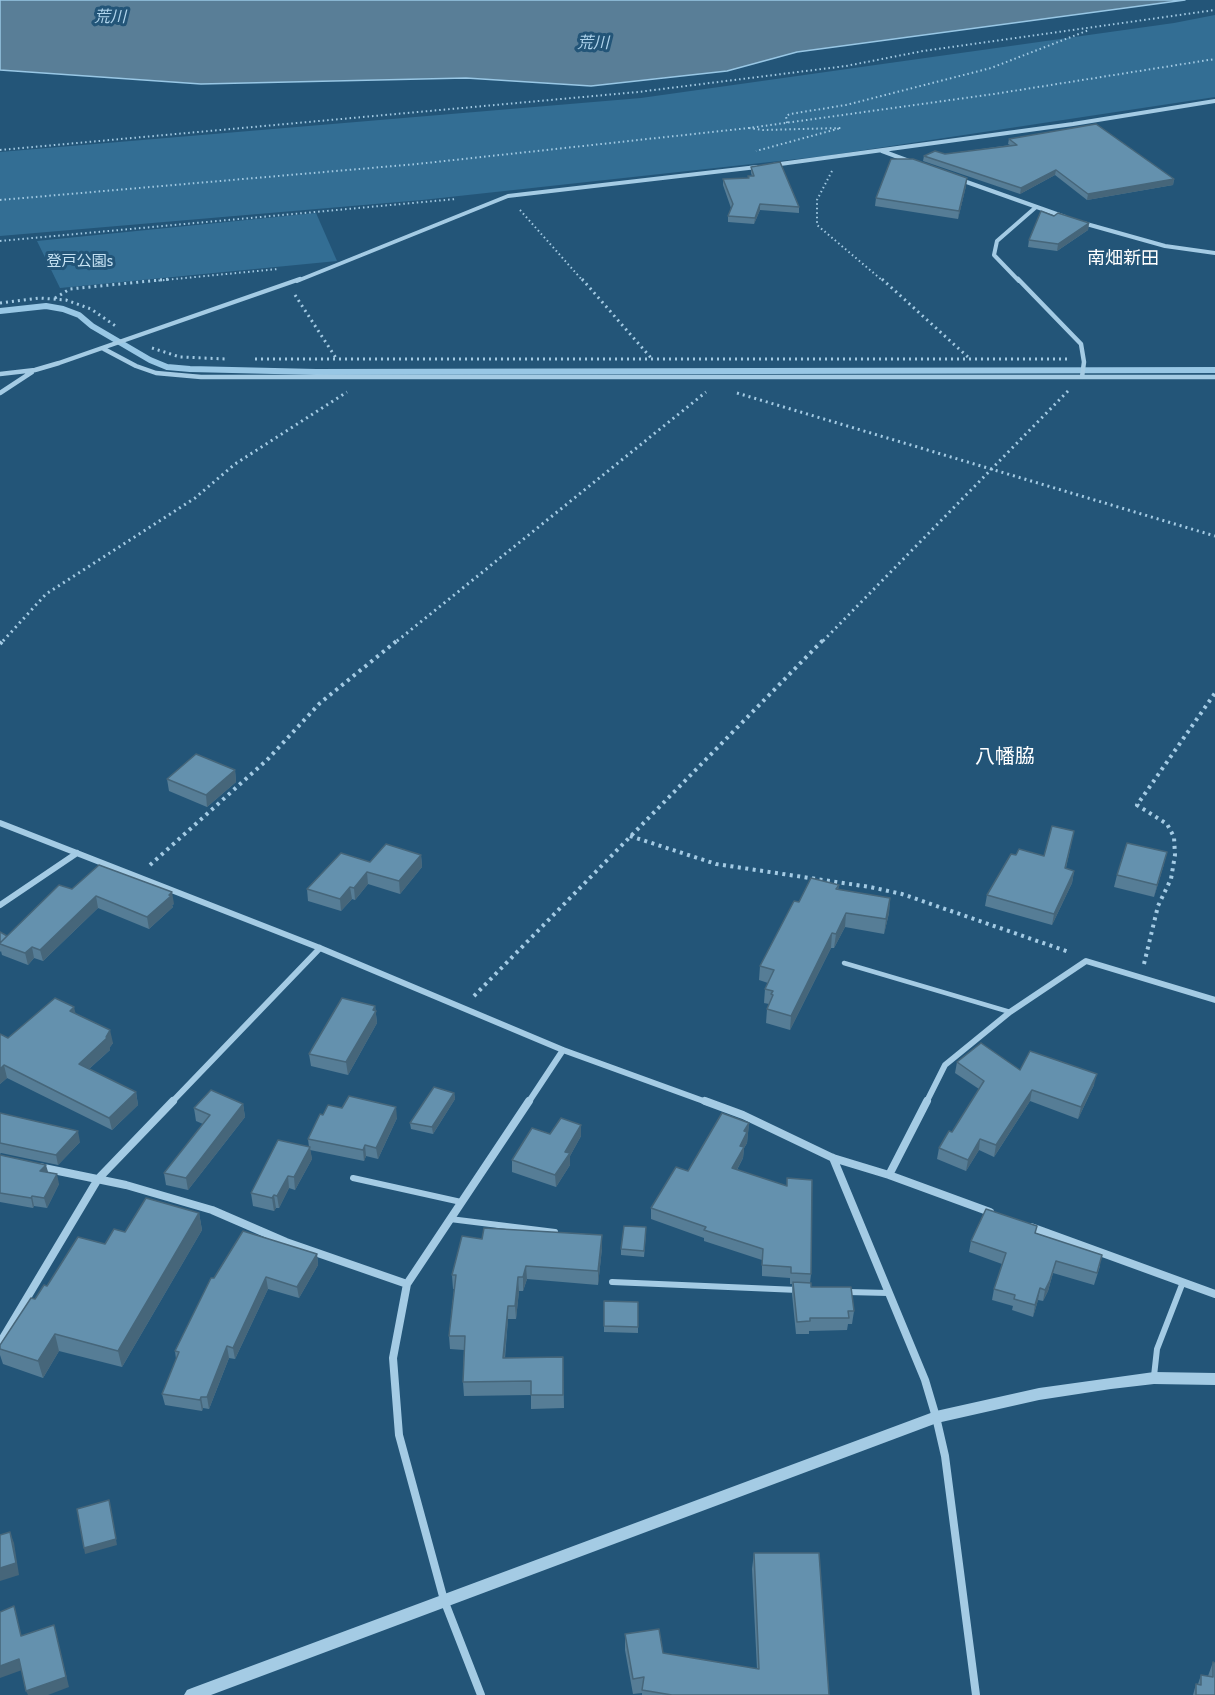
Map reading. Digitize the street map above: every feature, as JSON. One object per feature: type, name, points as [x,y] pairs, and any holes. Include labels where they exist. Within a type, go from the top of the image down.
[{"type":"street","points":[[772,166],[1215,101]]},
{"type":"street","points":[[882,151],[915,163]]},
{"type":"street","points":[[0,374],[35,370],[104,349],[288,284],[508,196],[761,167]]},
{"type":"street","points":[[959,179],[1067,218]]},
{"type":"street","points":[[1036,207],[997,241],[994,255],[1081,344],[1084,360],[1083,375]]},
{"type":"street","points":[[1078,221],[1165,246],[1215,253]]},
{"type":"street","points":[[104,349],[136,366],[176,376],[1083,375],[1215,377]]},
{"type":"street","points":[[0,393],[35,370]]},
{"type":"street","points":[[0,823],[320,948],[563,1050],[743,1115],[833,1158],[998,1215]]},
{"type":"street","points":[[0,905],[77,853]]},
{"type":"street","points":[[0,1343],[98,1179],[320,948]]},
{"type":"street","points":[[889,1176],[945,1065],[1010,1012],[1086,961],[1215,1000]]},
{"type":"street","points":[[481,1695],[444,1600],[399,1435],[393,1358],[407,1284],[563,1050]]},
{"type":"street","points":[[833,1158],[925,1380],[936,1418],[945,1456],[976,1695]]},
{"type":"street","points":[[33,1166],[126,1185],[212,1210],[286,1242],[407,1284]]},
{"type":"street","points":[[1019,1223],[1215,1293]]},
{"type":"street","points":[[192,1695],[936,1418],[1039,1394],[1154,1378],[1215,1379]]},
{"type":"lane","points":[[844,963],[1010,1012]]},
{"type":"lane","points":[[353,1178],[462,1202]]},
{"type":"lane","points":[[450,1219],[567,1234]]},
{"type":"lane","points":[[612,1282],[807,1290]]},
{"type":"lane","points":[[1154,1378],[1157,1349],[1183,1282]]},
{"type":"lane","points":[[842,1292],[888,1293]]},
{"type":"path","points":[[0,150],[638,92],[846,66],[922,51],[1215,10]]},
{"type":"path","points":[[787,123],[786,116],[790,114],[846,105],[991,68],[1096,28]]},
{"type":"path","points":[[0,200],[417,164],[748,128],[1215,59]]},
{"type":"path","points":[[748,128],[763,130],[841,128],[802,140]]},
{"type":"path","points":[[840,157],[817,200],[817,225],[851,252],[969,358]]},
{"type":"path","points":[[508,196],[652,359]]},
{"type":"path","points":[[0,241],[460,199]]},
{"type":"path","points":[[55,298],[70,289],[279,269]]},
{"type":"path","points":[[288,284],[336,358]]},
{"type":"path","points":[[0,303],[55,298],[91,309],[133,338],[158,350],[180,357],[230,359]]},
{"type":"path","points":[[250,359],[969,358],[1084,360]]},
{"type":"path","points":[[463,1007],[1083,375]]},
{"type":"path","points":[[0,644],[46,594],[195,498],[235,464],[371,377]]},
{"type":"path","points":[[138,875],[267,760],[320,703],[713,386]]},
{"type":"path","points":[[735,393],[1215,536]]},
{"type":"path","points":[[1140,976],[1158,906],[1171,879],[1175,855],[1174,837],[1167,824],[1137,805],[1215,693]]},
{"type":"path","points":[[630,836],[690,858],[716,864],[870,887],[902,894],[1074,954],[1086,961]]},
{"type":"green space","points":[[1215,15],[1215,97],[825,156],[422,200],[0,236],[0,152],[641,98],[1174,23]]},
{"type":"green space","name":"登戸公園s","points":[[316,213],[337,261],[60,288],[37,241]]},
{"type":"water","name":"荒川","points":[[0,0],[1185,0],[797,52],[727,71],[591,86],[466,78],[201,84],[0,70]]},
{"type":"building","points":[[1096,124],[1174,179],[1088,194],[1056,170],[1021,188],[924,156],[935,151],[945,154],[1017,145],[1009,139]]},
{"type":"building","points":[[891,159],[913,159],[967,178],[959,211],[876,198]]},
{"type":"building","points":[[780,162],[799,207],[760,204],[755,218],[728,216],[733,204],[723,179],[749,178],[748,176],[754,176],[751,167]]},
{"type":"building","points":[[1041,211],[1054,216],[1058,213],[1089,223],[1058,244],[1029,240]]},
{"type":"building","points":[[196,754],[235,770],[206,795],[167,779]]},
{"type":"building","points":[[1052,826],[1074,831],[1065,868],[1074,871],[1054,914],[987,895],[1011,854],[1016,855],[1019,849],[1044,856]]},
{"type":"building","points":[[1127,843],[1167,852],[1157,885],[1117,875]]},
{"type":"building","points":[[386,844],[421,855],[399,881],[367,872],[354,888],[350,887],[340,899],[307,889],[341,853],[370,862]]},
{"type":"building","points":[[99,865],[172,892],[169,895],[171,896],[147,917],[96,896],[40,950],[32,947],[25,953],[0,944],[59,885],[72,889]]},
{"type":"building","points":[[811,878],[839,885],[836,889],[890,898],[886,919],[846,913],[836,934],[832,933],[791,1016],[767,1009],[773,991],[765,989],[774,970],[760,966],[794,901],[799,902]]},
{"type":"building","points":[[0,932],[7,936],[0,943]]},
{"type":"building","points":[[55,998],[74,1007],[70,1011],[110,1030],[106,1037],[108,1037],[79,1064],[136,1092],[109,1118],[4,1065],[0,1069],[0,1034],[8,1038]]},
{"type":"building","points":[[342,998],[375,1006],[373,1010],[376,1011],[346,1062],[309,1054]]},
{"type":"building","points":[[981,1043],[1020,1070],[1030,1051],[1097,1074],[1081,1107],[1032,1090],[996,1145],[980,1139],[968,1160],[939,1148],[949,1131],[952,1132],[984,1081],[957,1062]]},
{"type":"building","points":[[434,1087],[454,1093],[432,1127],[410,1123]]},
{"type":"building","points":[[211,1090],[243,1104],[186,1178],[164,1173],[210,1115],[194,1108]]},
{"type":"building","points":[[349,1096],[396,1107],[376,1148],[365,1145],[363,1150],[308,1139],[320,1114],[323,1115],[328,1105],[342,1108]]},
{"type":"building","points":[[0,1113],[78,1131],[56,1155],[0,1143]]},
{"type":"building","points":[[722,1113],[749,1123],[740,1146],[744,1147],[732,1168],[787,1186],[787,1178],[812,1180],[811,1274],[791,1273],[791,1267],[762,1265],[763,1249],[704,1230],[706,1227],[651,1208],[676,1167],[688,1171]]},
{"type":"building","points":[[561,1118],[581,1125],[565,1152],[570,1153],[555,1175],[512,1160],[532,1128],[550,1134]]},
{"type":"building","points":[[278,1140],[310,1147],[294,1177],[288,1176],[277,1196],[274,1195],[272,1198],[251,1193]]},
{"type":"building","points":[[0,1155],[46,1165],[40,1171],[57,1174],[44,1198],[0,1193]]},
{"type":"building","points":[[146,1198],[199,1213],[118,1351],[55,1334],[38,1361],[0,1349],[0,1345],[31,1298],[35,1299],[44,1285],[47,1286],[78,1237],[105,1244],[114,1229],[125,1232]]},
{"type":"building","points":[[986,1209],[1037,1226],[1035,1233],[1102,1255],[1097,1273],[1056,1261],[1045,1290],[1040,1288],[1035,1305],[1014,1299],[1015,1295],[994,1289],[1006,1253],[971,1241]]},
{"type":"building","points":[[624,1226],[646,1227],[644,1251],[621,1249]]},
{"type":"building","points":[[484,1228],[602,1235],[598,1271],[526,1266],[523,1277],[518,1277],[515,1306],[508,1306],[503,1358],[563,1357],[563,1395],[531,1395],[531,1381],[463,1382],[465,1336],[449,1336],[456,1275],[452,1275],[462,1236],[482,1239]]},
{"type":"building","points":[[243,1231],[317,1254],[297,1287],[266,1277],[233,1348],[227,1346],[207,1397],[201,1397],[200,1400],[162,1394],[179,1352],[175,1351],[211,1278],[214,1278]]},
{"type":"building","points":[[793,1282],[811,1283],[811,1287],[851,1287],[854,1311],[848,1311],[849,1318],[810,1318],[810,1321],[797,1322]]},
{"type":"building","points":[[604,1301],[638,1302],[638,1327],[604,1326]]},
{"type":"building","points":[[109,1500],[116,1539],[84,1548],[77,1509]]},
{"type":"building","points":[[10,1532],[16,1563],[0,1568],[0,1535]]},
{"type":"building","points":[[754,1553],[819,1553],[829,1695],[672,1695],[642,1690],[644,1677],[633,1679],[625,1634],[659,1629],[663,1653],[759,1669]]},
{"type":"building","points":[[14,1606],[21,1636],[54,1625],[66,1677],[26,1691],[19,1659],[0,1666],[0,1612]]},
{"type":"building","points":[[1213,1662],[1215,1663],[1215,1695],[1196,1695],[1196,1684],[1201,1685],[1201,1675],[1213,1677]]},
{"type":"waterway","points":[[0,311],[46,306],[63,309],[79,315],[92,326],[150,360],[167,367],[190,369],[316,372],[1215,370]]},
{"type":"district","name":"南畑新田","points":[[1123,258]]},
{"type":"district","name":"八幡脇","points":[[1005,756]]}]
